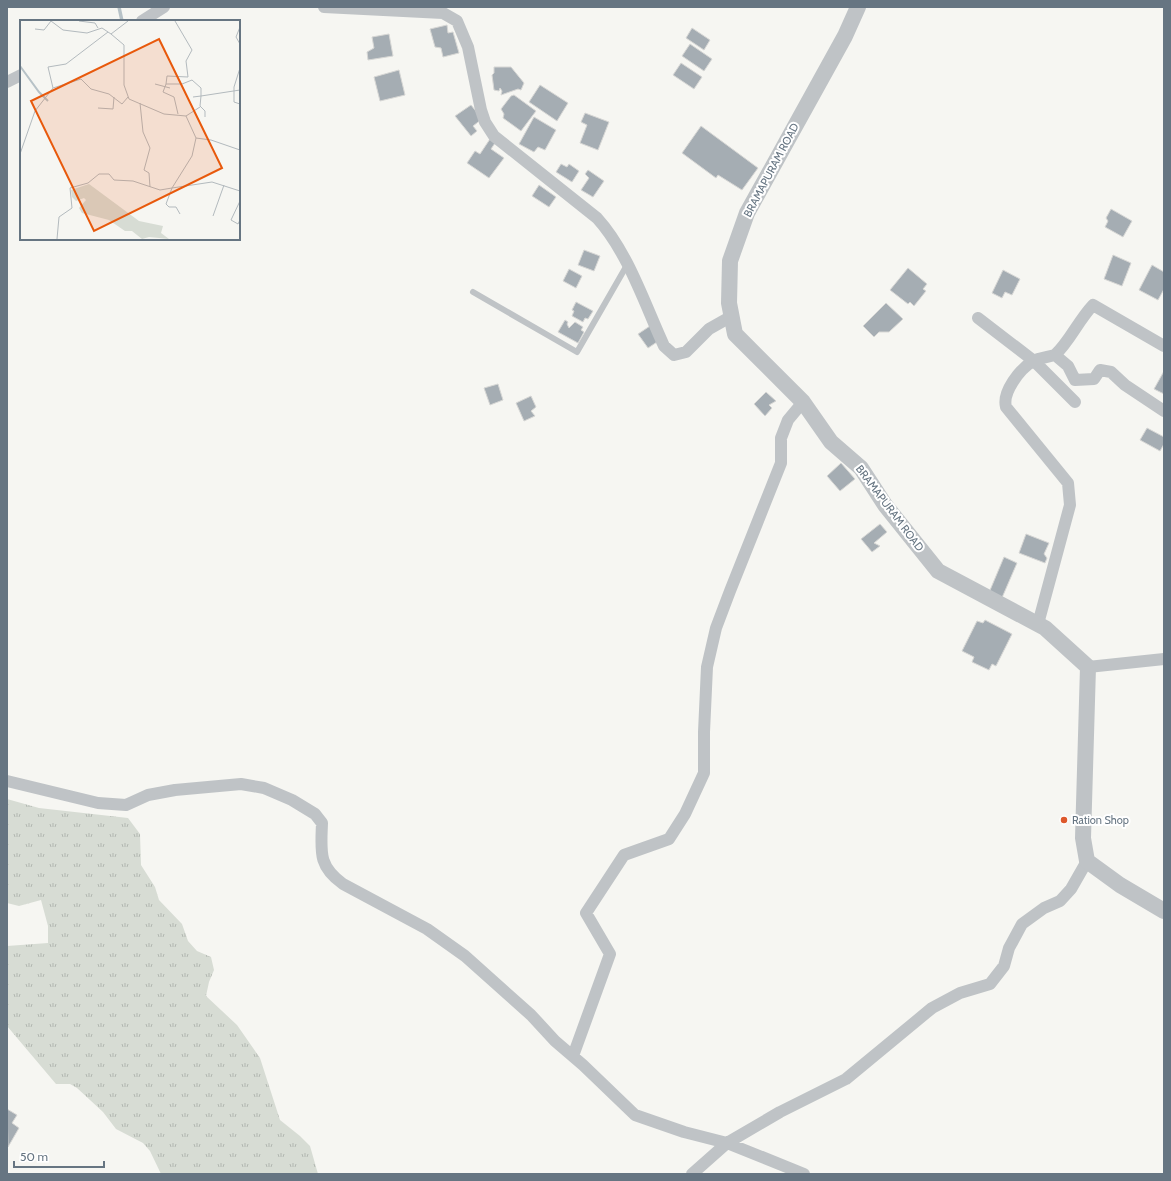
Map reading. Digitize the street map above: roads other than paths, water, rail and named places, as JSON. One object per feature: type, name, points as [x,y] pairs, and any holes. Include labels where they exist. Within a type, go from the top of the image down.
[{"type":"street","points":[[144,20],[164,7]]},
{"type":"street","points":[[324,7],[443,13],[457,21],[468,47],[485,122],[494,136],[596,218],[605,228],[627,265],[664,346],[674,355],[686,352],[709,329],[732,316]]},
{"type":"street","name":"BRAMAPURAM ROAD","points":[[858,7],[845,36],[747,213],[730,261],[729,303],[735,334],[803,402],[831,442],[861,468],[885,506],[938,571],[1038,624],[1088,667]]},
{"type":"street","points":[[7,82],[20,76]]},
{"type":"street","points":[[1038,624],[1070,505],[1068,483],[1006,407],[1005,401],[1009,387],[1034,361],[1055,356],[1066,343],[1082,318],[1093,306],[1164,346]]},
{"type":"street","points":[[978,318],[1034,361],[1075,402]]},
{"type":"street","points":[[1055,356],[1068,366],[1076,380],[1094,379],[1100,370],[1111,372],[1125,385],[1164,411]]},
{"type":"street","points":[[574,1056],[610,954],[586,913],[624,855],[669,839],[685,814],[704,773],[707,667],[716,628],[781,463],[780,438],[788,420],[803,402]]},
{"type":"street","points":[[692,1174],[727,1143],[780,1112],[846,1079],[932,1008],[960,993],[990,984],[1004,966],[1009,948],[1022,924],[1044,908],[1060,901],[1071,889],[1087,861],[1083,838],[1088,667],[1164,660]]},
{"type":"street","points":[[7,782],[98,803],[126,805],[148,794],[241,784],[264,788],[292,800],[315,814],[322,823],[322,861],[333,877],[343,884],[427,929],[465,956],[531,1014],[555,1041],[574,1056],[635,1115],[684,1132],[727,1143],[804,1174]]},
{"type":"street","points":[[1087,861],[1120,885],[1164,911]]},
{"type":"lane","points":[[472,292],[576,352],[627,265]]},
{"type":"waterway","points":[[119,7],[122,20]]},
{"type":"place","name":"Ration Shop","points":[[1064,820]]}]
